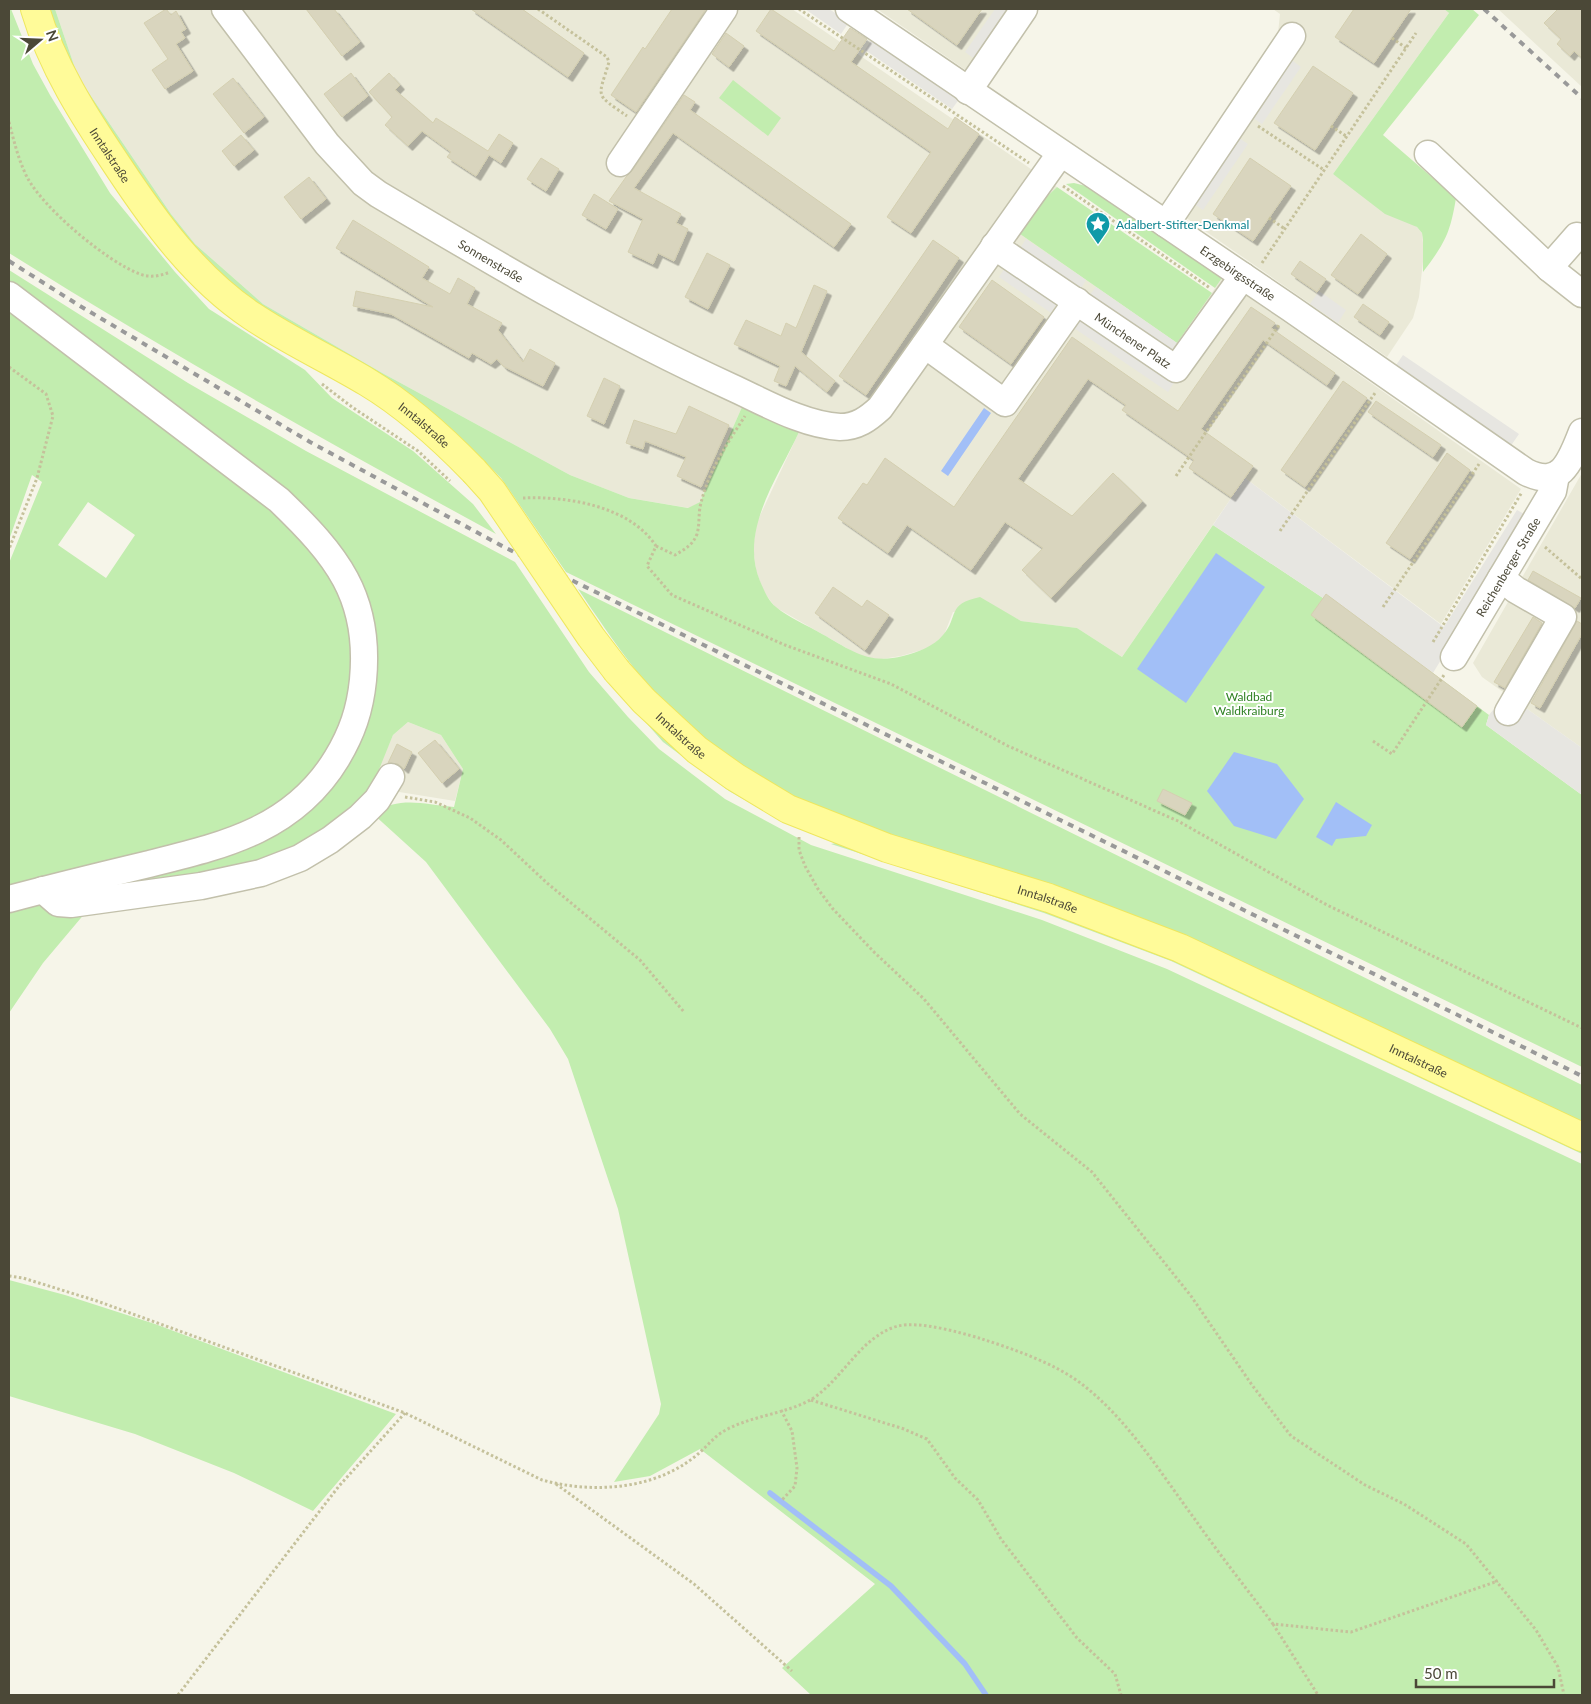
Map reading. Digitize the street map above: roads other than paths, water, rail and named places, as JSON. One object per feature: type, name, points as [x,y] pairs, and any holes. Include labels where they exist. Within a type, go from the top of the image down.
[{"type":"main road","name":"Inntalstraße","points":[[35,9],[67,86],[128,183],[188,260],[223,294],[253,317],[368,382],[402,406],[448,444],[464,477],[492,491],[591,637],[617,671],[644,701],[696,750],[734,777],[788,809],[887,848],[1048,898],[1180,948],[1261,984],[1582,1137]]},
{"type":"street","name":"Sonnenstraße","points":[[225,9],[327,144],[363,183],[378,194],[570,308],[635,342],[756,398],[824,424],[849,427],[871,416],[880,408],[925,345]]},
{"type":"street","points":[[620,163],[724,9]]},
{"type":"street","name":"Erzgebirgsstraße","points":[[849,9],[968,91],[1053,164],[1166,224],[1490,448],[1538,474]]},
{"type":"street","points":[[968,91],[1024,9]]},
{"type":"street","points":[[1166,224],[1292,36]]},
{"type":"street","points":[[1428,154],[1548,268],[1582,294]]},
{"type":"street","points":[[1053,164],[925,345],[1005,403],[1077,301]]},
{"type":"street","points":[[1548,268],[1577,236]]},
{"type":"street","name":"Münchener Platz","points":[[994,246],[1176,369],[1226,299],[1246,278]]},
{"type":"street","points":[[9,295],[279,500],[307,526],[340,567],[351,588],[359,612],[364,656],[358,710],[346,742],[332,767],[313,791],[286,815],[251,833],[211,848],[9,899]]},
{"type":"street","name":"Reichenberger Straße","points":[[1454,657],[1553,491],[1538,474],[1566,468],[1581,440]]},
{"type":"street","points":[[1501,578],[1516,590],[1563,617],[1508,712]]},
{"type":"street","points":[[43,890],[58,903],[71,904],[200,886],[261,872],[300,858],[330,840],[377,800],[391,777]]},
{"type":"water","points":[[984,408],[991,413],[948,476],[941,471]]},
{"type":"water","points":[[1216,553],[1265,587],[1186,703],[1137,669]]},
{"type":"water","points":[[1234,752],[1277,764],[1304,799],[1276,839],[1234,826],[1207,791]]},
{"type":"water","points":[[1336,802],[1372,825],[1366,836],[1336,839],[1332,846],[1316,837]]},
{"type":"waterway","points":[[770,1493],[891,1586],[965,1664],[986,1695]]},
{"type":"railway","points":[[1484,9],[1582,98]]},
{"type":"railway","points":[[9,261],[80,306],[310,442],[504,547],[1582,1076]]},
{"type":"place","name":"Adalbert-Stifter-Denkmal","points":[[1098,245]]},
{"type":"park label","name":"Waldbad Waldkraiburg","points":[[1249,703]]}]
